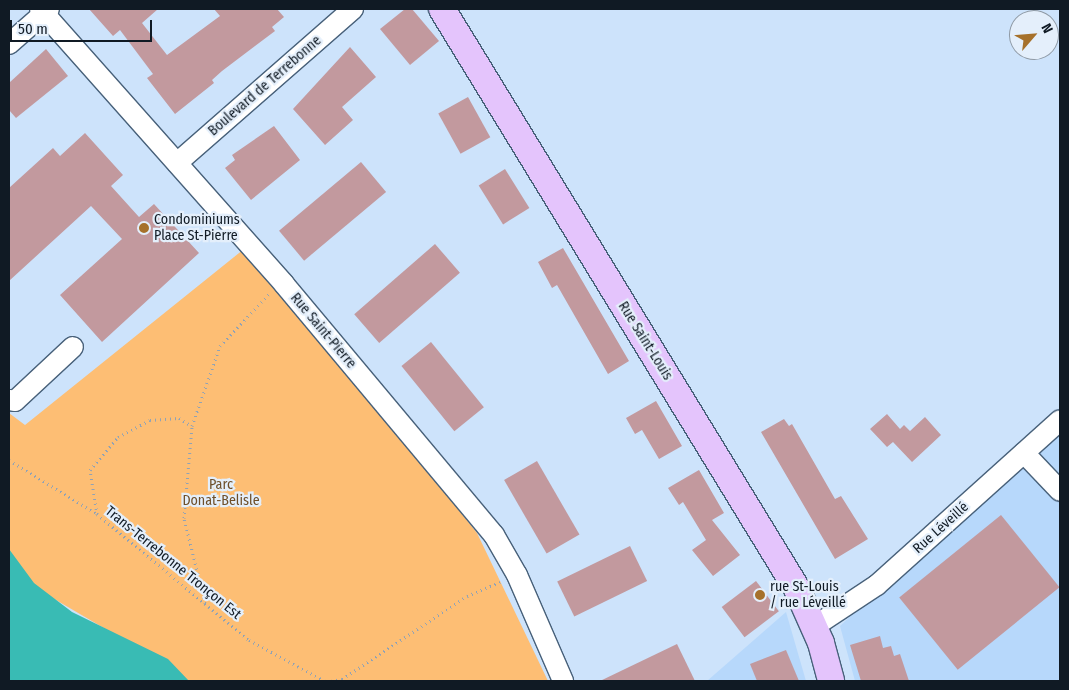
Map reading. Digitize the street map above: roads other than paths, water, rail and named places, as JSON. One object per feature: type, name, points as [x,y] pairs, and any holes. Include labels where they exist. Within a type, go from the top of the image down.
[{"type":"main road","name":"Rue Saint-Louis","points":[[442,9],[797,588],[815,626],[831,681]]},
{"type":"street","name":"Boulevard de Terrebonne","points":[[177,163],[353,9]]},
{"type":"street","name":"Rue Saint-Pierre","points":[[45,10],[284,284],[494,535],[517,575],[563,681]]},
{"type":"street","points":[[9,44],[45,10]]},
{"type":"street","points":[[9,400],[15,401],[72,347]]},
{"type":"street","name":"Rue Léveillé","points":[[815,626],[877,585],[1060,420]]},
{"type":"street","points":[[1024,453],[1060,491]]},
{"type":"place","name":"Condominiums Place St-Pierre","points":[[144,228]]},
{"type":"place","name":"rue St-Louis / rue Léveillé","points":[[760,595]]},
{"type":"park label","name":"Parc Donat-Belisle","points":[[221,494]]}]
